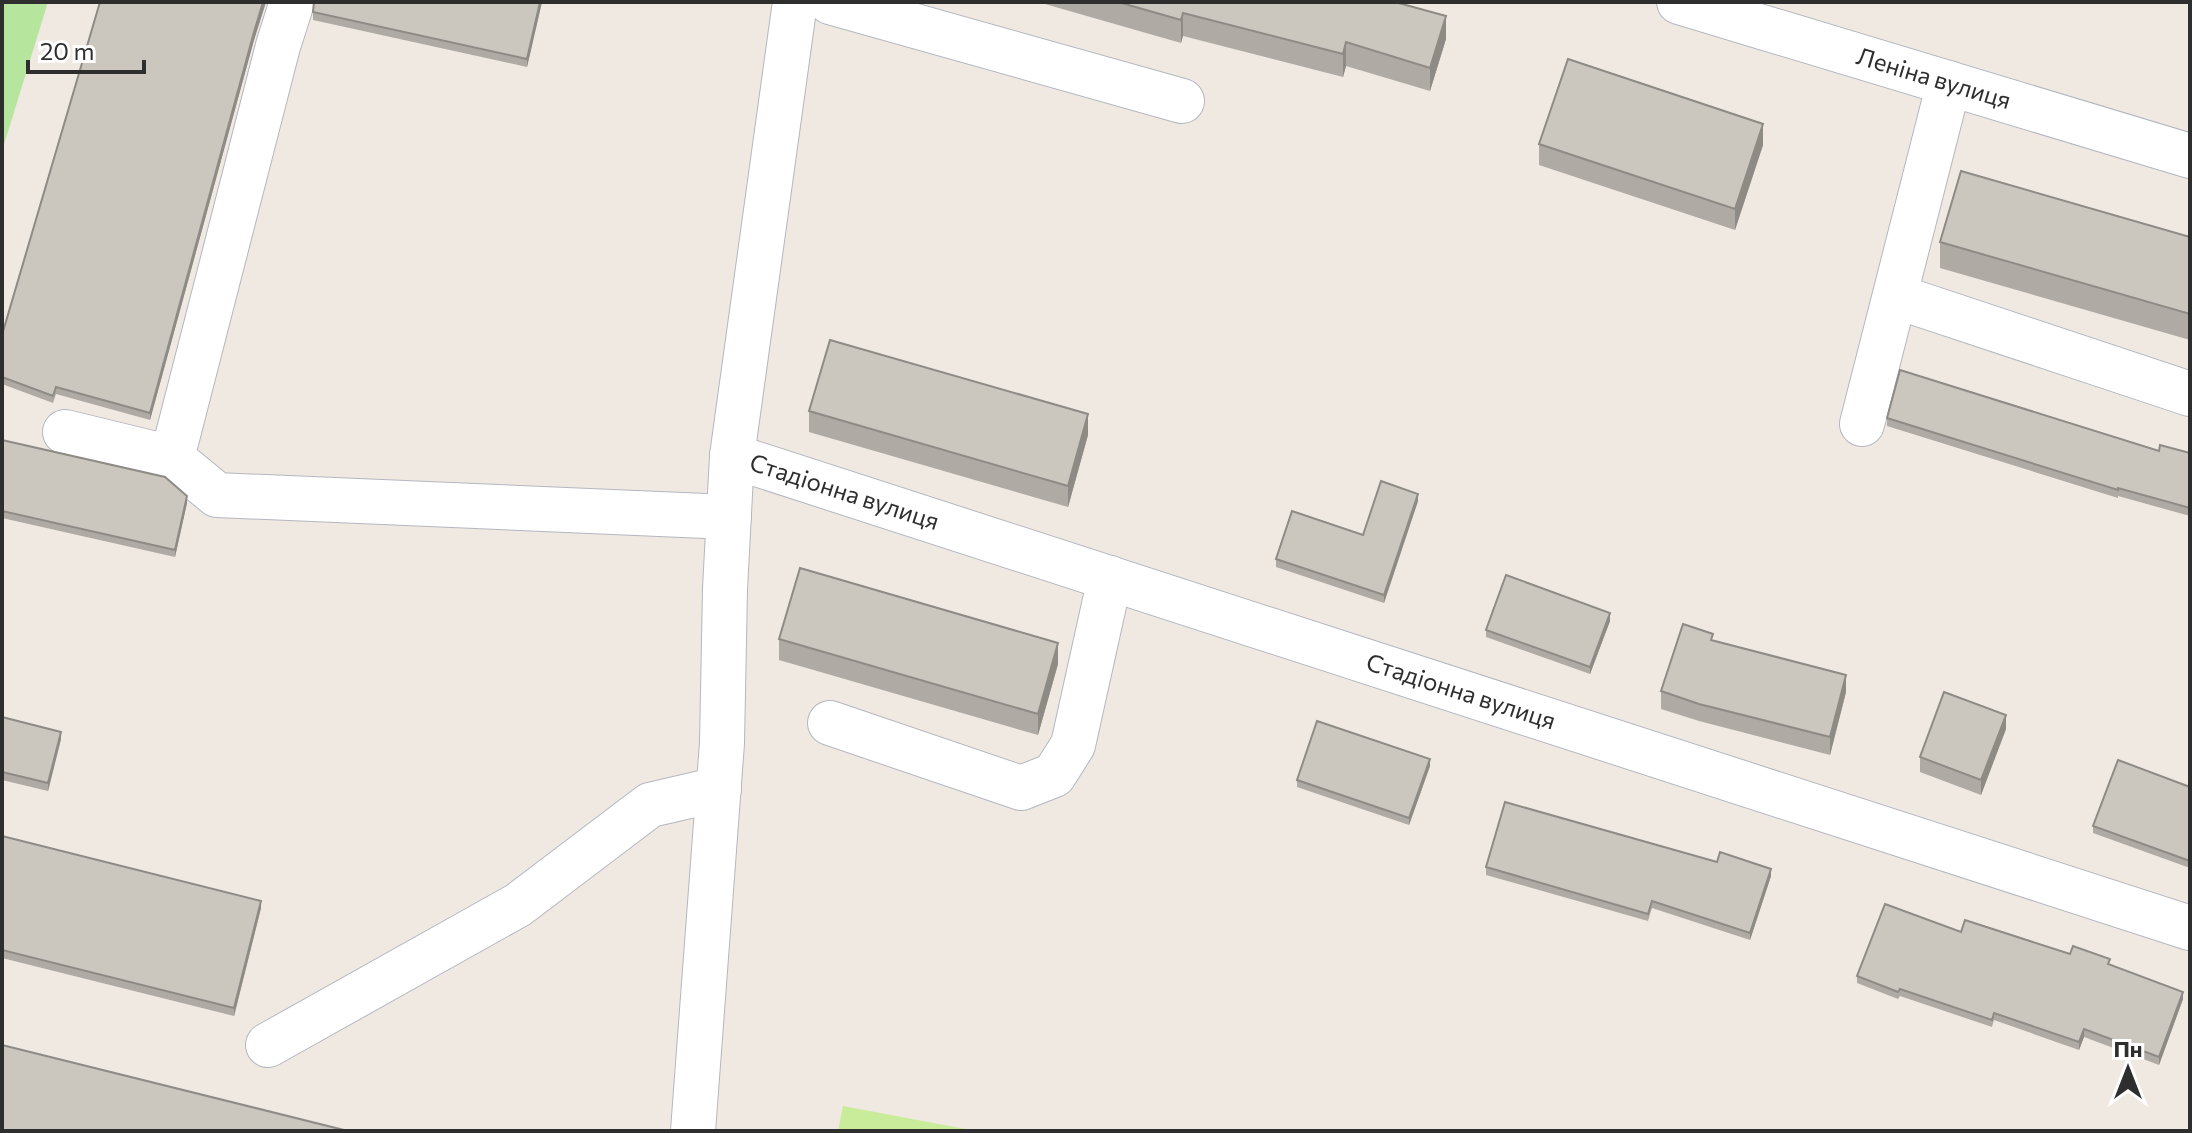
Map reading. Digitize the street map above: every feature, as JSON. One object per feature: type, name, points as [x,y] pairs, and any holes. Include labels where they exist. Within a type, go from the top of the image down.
[{"type":"street","points":[[172,458],[292,2]]},
{"type":"street","points":[[693,1131],[719,789],[732,456],[795,2]]},
{"type":"street","points":[[830,2],[1182,101]]},
{"type":"street","name":"Леніна вулиця","points":[[1681,2],[2190,156]]},
{"type":"street","points":[[1862,424],[1949,83]]},
{"type":"street","points":[[1895,296],[2190,394]]},
{"type":"street","points":[[65,432],[172,458],[217,495],[729,517]]},
{"type":"street","name":"Стадіонна вулиця","points":[[732,456],[2190,928]]},
{"type":"street","points":[[830,723],[1021,788],[1054,775],[1073,745],[1110,578]]},
{"type":"street","points":[[268,1045],[518,905],[650,805],[719,789]]},
{"type":"green space","points":[[2,2],[48,2],[2,151]]},
{"type":"green space","points":[[843,1106],[976,1131],[838,1131]]},
{"type":"building","points":[[100,2],[263,2],[150,413],[56,387],[53,396],[2,377],[2,335]]},
{"type":"building","points":[[314,2],[540,2],[527,59],[313,12]]},
{"type":"building","points":[[1118,2],[1395,2],[1446,16],[1430,68],[1346,42],[1343,54],[1183,13],[1181,20]]},
{"type":"building","points":[[1568,59],[1763,124],[1735,209],[1539,144]]},
{"type":"building","points":[[1961,171],[2190,237],[2190,314],[1940,242]]},
{"type":"building","points":[[830,340],[1088,414],[1068,486],[809,411]]},
{"type":"building","points":[[1900,370],[2159,451],[2160,445],[2190,453],[2190,508],[2118,490],[1887,418]]},
{"type":"building","points":[[2,440],[165,477],[187,496],[175,550],[2,511]]},
{"type":"building","points":[[1381,481],[1418,494],[1384,595],[1276,559],[1292,511],[1363,535]]},
{"type":"building","points":[[800,568],[1058,643],[1038,714],[779,639]]},
{"type":"building","points":[[1506,575],[1610,613],[1590,667],[1486,630]]},
{"type":"building","points":[[1683,624],[1713,634],[1711,640],[1846,675],[1830,737],[1699,704],[1661,691]]},
{"type":"building","points":[[1944,692],[2006,715],[1981,780],[1920,757]]},
{"type":"building","points":[[2,717],[61,732],[48,783],[2,772]]},
{"type":"building","points":[[1317,721],[1430,759],[1409,818],[1297,780]]},
{"type":"building","points":[[2118,760],[2190,787],[2190,861],[2093,826]]},
{"type":"building","points":[[1505,802],[1717,862],[1720,852],[1771,869],[1750,933],[1652,901],[1648,914],[1486,867]]},
{"type":"building","points":[[2,836],[261,901],[234,1008],[2,950]]},
{"type":"building","points":[[1885,904],[1961,932],[1965,920],[2070,954],[2073,946],[2110,959],[2108,964],[2183,992],[2159,1057],[2084,1029],[2079,1042],[1994,1013],[1992,1020],[1900,989],[1898,992],[1857,976]]},
{"type":"building","points":[[2,1045],[348,1131],[2,1131]]}]
